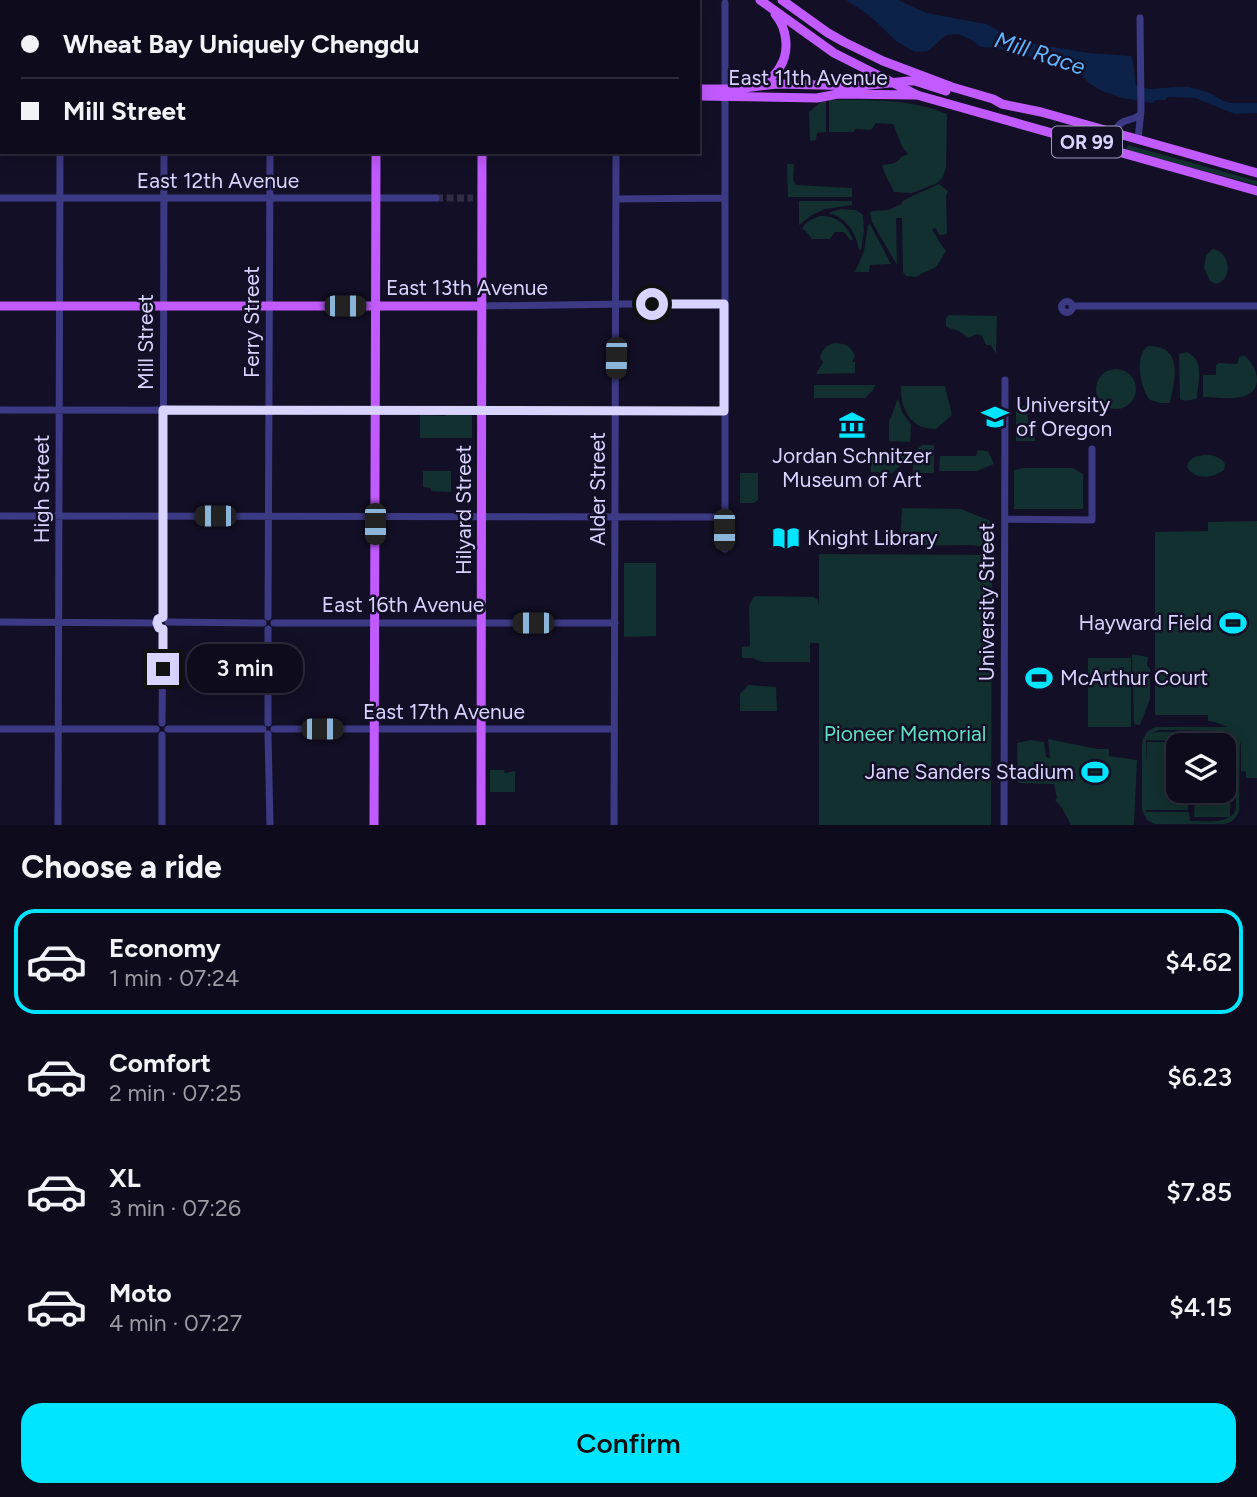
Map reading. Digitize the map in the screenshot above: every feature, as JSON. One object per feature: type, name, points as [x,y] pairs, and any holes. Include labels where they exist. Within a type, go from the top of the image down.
[{"type":"main road","name":"OR 99","points":[[760,0],[835,53],[917,95],[1257,191]]},
{"type":"main road","name":"OR 99","points":[[782,0],[828,33],[883,61],[952,87],[1002,104],[1031,109],[1257,173]]},
{"type":"main road","points":[[760,86],[780,68],[785,53],[786,39],[782,24],[770,8]]},
{"type":"main road","points":[[891,82],[915,81],[990,104],[1002,104]]},
{"type":"main road","name":"East 11th Avenue","points":[[700,96],[777,84],[861,86],[891,82]]},
{"type":"main road","name":"East 11th Avenue","points":[[700,89],[817,98],[838,94],[917,95]]},
{"type":"main road","points":[[1110,149],[1115,133]]},
{"type":"main road","points":[[374,825],[376,154]]},
{"type":"main road","name":"Hilyard Street","points":[[481,825],[482,306],[478,198],[482,154]]},
{"type":"main road","name":"East 13th Avenue","points":[[0,306],[482,306]]},
{"type":"street","points":[[724,550],[725,3]]},
{"type":"street","points":[[1138,140],[1142,86],[1140,18]]},
{"type":"street","points":[[1115,133],[1119,124],[1134,119],[1141,112]]},
{"type":"street","name":"High Street","points":[[58,825],[60,154]]},
{"type":"street","name":"Mill Street","points":[[162,825],[163,154]]},
{"type":"street","name":"Ferry Street","points":[[270,154],[270,825]]},
{"type":"street","name":"Alder Street","points":[[614,825],[616,154]]},
{"type":"street","name":"East 12th Avenue","points":[[0,198],[436,198]]},
{"type":"street","points":[[616,199],[724,198]]},
{"type":"street","name":"East 13th Avenue","points":[[482,306],[724,304]]},
{"type":"street","points":[[1072,306],[1257,306]]},
{"type":"street","name":"University Street","points":[[1004,825],[1005,380]]},
{"type":"street","points":[[0,410],[724,411]]},
{"type":"street","points":[[1005,519],[1093,520],[1092,450]]},
{"type":"street","points":[[0,516],[724,517]]},
{"type":"street","name":"East 16th Avenue","points":[[0,622],[615,623]]},
{"type":"street","name":"East 17th Avenue","points":[[0,729],[614,729]]},
{"type":"green space","points":[[829,100],[904,103],[947,114],[946,167],[943,177],[937,183],[912,193],[894,192],[882,165],[896,162],[908,154],[893,124],[876,123],[871,130],[829,132]]},
{"type":"green space","points":[[822,101],[826,101],[826,132],[817,133],[816,140],[810,141],[809,112]]},
{"type":"green space","points":[[1128,145],[1257,181],[1257,185],[1126,150]]},
{"type":"green space","points":[[787,164],[794,164],[793,180],[796,185],[852,188],[852,197],[788,197]]},
{"type":"green space","points":[[939,184],[948,191],[947,234],[939,235],[936,228],[932,229],[946,251],[936,267],[915,277],[906,276],[903,272],[902,218],[896,218],[897,265],[872,222],[870,213],[889,210]]},
{"type":"green space","points":[[799,201],[852,201],[852,205],[825,209],[799,225]]},
{"type":"green space","points":[[840,209],[856,210],[863,215],[861,250],[849,226],[828,213]]},
{"type":"green space","points":[[820,216],[841,222],[853,240],[844,232],[835,232],[830,239],[812,239],[802,229],[805,224]]},
{"type":"green space","points":[[870,224],[891,264],[870,265],[869,272],[855,272],[864,251]]},
{"type":"green space","points":[[1213,249],[1223,255],[1228,266],[1225,277],[1216,284],[1210,281],[1204,268],[1206,255]]},
{"type":"green space","points":[[949,315],[997,316],[996,354],[991,345],[986,345],[982,336],[977,334],[969,338],[946,327],[946,318]]},
{"type":"green space","points":[[834,343],[844,344],[852,350],[855,356],[852,362],[855,362],[855,373],[816,374],[823,362],[820,358],[822,353]]},
{"type":"green space","points":[[1148,346],[1159,347],[1172,358],[1175,374],[1170,403],[1150,400],[1143,388],[1140,364]]},
{"type":"green space","points":[[1187,352],[1196,360],[1199,372],[1197,398],[1186,401],[1180,399],[1179,354]]},
{"type":"green space","points":[[1244,355],[1257,376],[1255,388],[1236,398],[1203,397],[1203,375],[1216,375],[1216,365],[1237,364],[1239,357]]},
{"type":"green space","points":[[1116,369],[1130,375],[1136,389],[1130,403],[1116,409],[1102,403],[1096,389],[1102,375]]},
{"type":"green space","points":[[814,385],[875,385],[865,398],[814,398]]},
{"type":"green space","points":[[901,386],[945,386],[952,415],[936,429],[920,426],[905,410]]},
{"type":"green space","points":[[898,399],[902,412],[911,424],[910,442],[889,441],[889,421]]},
{"type":"green space","points":[[1016,406],[1028,406],[1028,421],[1036,421],[1035,441],[1016,441]]},
{"type":"green space","points":[[472,414],[472,438],[420,438],[420,415]]},
{"type":"green space","points":[[922,445],[934,445],[934,473],[913,473],[913,453]]},
{"type":"green space","points":[[978,450],[988,451],[994,464],[977,471],[939,471],[940,456],[976,456]]},
{"type":"green space","points":[[909,455],[892,473],[871,472],[871,456]]},
{"type":"green space","points":[[1204,455],[1221,459],[1225,464],[1224,470],[1204,477],[1190,471],[1187,467],[1189,461]]},
{"type":"green space","points":[[1073,468],[1083,474],[1083,509],[1014,509],[1014,470]]},
{"type":"green space","points":[[423,471],[451,471],[451,492],[431,491],[431,488],[423,487]]},
{"type":"green space","points":[[740,473],[758,473],[758,500],[754,503],[740,503]]},
{"type":"green space","points":[[902,508],[961,509],[993,522],[993,547],[903,546],[900,543]]},
{"type":"green space","points":[[1257,521],[1257,778],[1246,778],[1246,772],[1241,771],[1240,742],[1239,810],[1233,820],[1223,824],[1154,824],[1147,820],[1142,810],[1142,744],[1146,733],[1156,727],[1227,727],[1208,721],[1208,715],[1155,715],[1155,532],[1208,531],[1208,522]]},
{"type":"green space","name":"Pioneer Memorial","points":[[819,554],[992,555],[991,825],[819,825],[819,643],[810,643],[810,662],[762,662],[742,658],[742,647],[750,646],[749,606],[756,596],[814,597],[819,606]]},
{"type":"green space","points":[[624,563],[656,563],[656,636],[624,637]]},
{"type":"green space","points":[[1132,654],[1148,657],[1147,666],[1150,668],[1150,699],[1140,725],[1134,724]]},
{"type":"green space","points":[[1088,658],[1131,658],[1131,727],[1088,727]]},
{"type":"green space","points":[[748,685],[776,687],[777,711],[740,711],[740,694]]},
{"type":"green space","name":"Jane Sanders Stadium","points":[[1048,739],[1109,749],[1109,756],[1137,760],[1134,825],[1071,825],[1055,800],[1057,798],[1054,784],[1018,783],[1017,743],[1031,740],[1044,742],[1046,757],[1050,758]]},
{"type":"green space","points":[[490,770],[504,770],[505,773],[515,771],[515,792],[490,792]]},
{"type":"green space","points":[[1195,803],[1230,803],[1230,817],[1194,817]]},
{"type":"water","name":"Mill Race","points":[[846,0],[898,0],[926,13],[986,24],[1012,38],[1035,44],[1089,53],[1131,56],[1136,86],[1149,89],[1189,87],[1230,103],[1257,103],[1257,113],[1235,114],[1195,98],[1168,97],[1152,103],[1122,98],[1102,91],[1089,83],[1078,71],[996,48],[981,47],[959,34],[946,35],[928,51],[915,52],[896,41],[870,16]]},
{"type":"tunnel","points":[[436,198],[473,198]]},
{"type":"place","name":"University of Oregon","points":[[995,417]]},
{"type":"place","name":"Jordan Schnitzer Museum of Art","points":[[852,425]]},
{"type":"place","name":"Knight Library","points":[[786,538]]},
{"type":"place","name":"Hayward Field","points":[[1233,623]]},
{"type":"place","name":"McArthur Court","points":[[1039,678]]},
{"type":"place","name":"Jane Sanders Stadium","points":[[1095,772]]},
{"type":"route","points":[[163,669],[163,629],[159,628],[157,623],[159,618],[163,617],[163,410],[724,411],[724,304],[652,304]]}]
